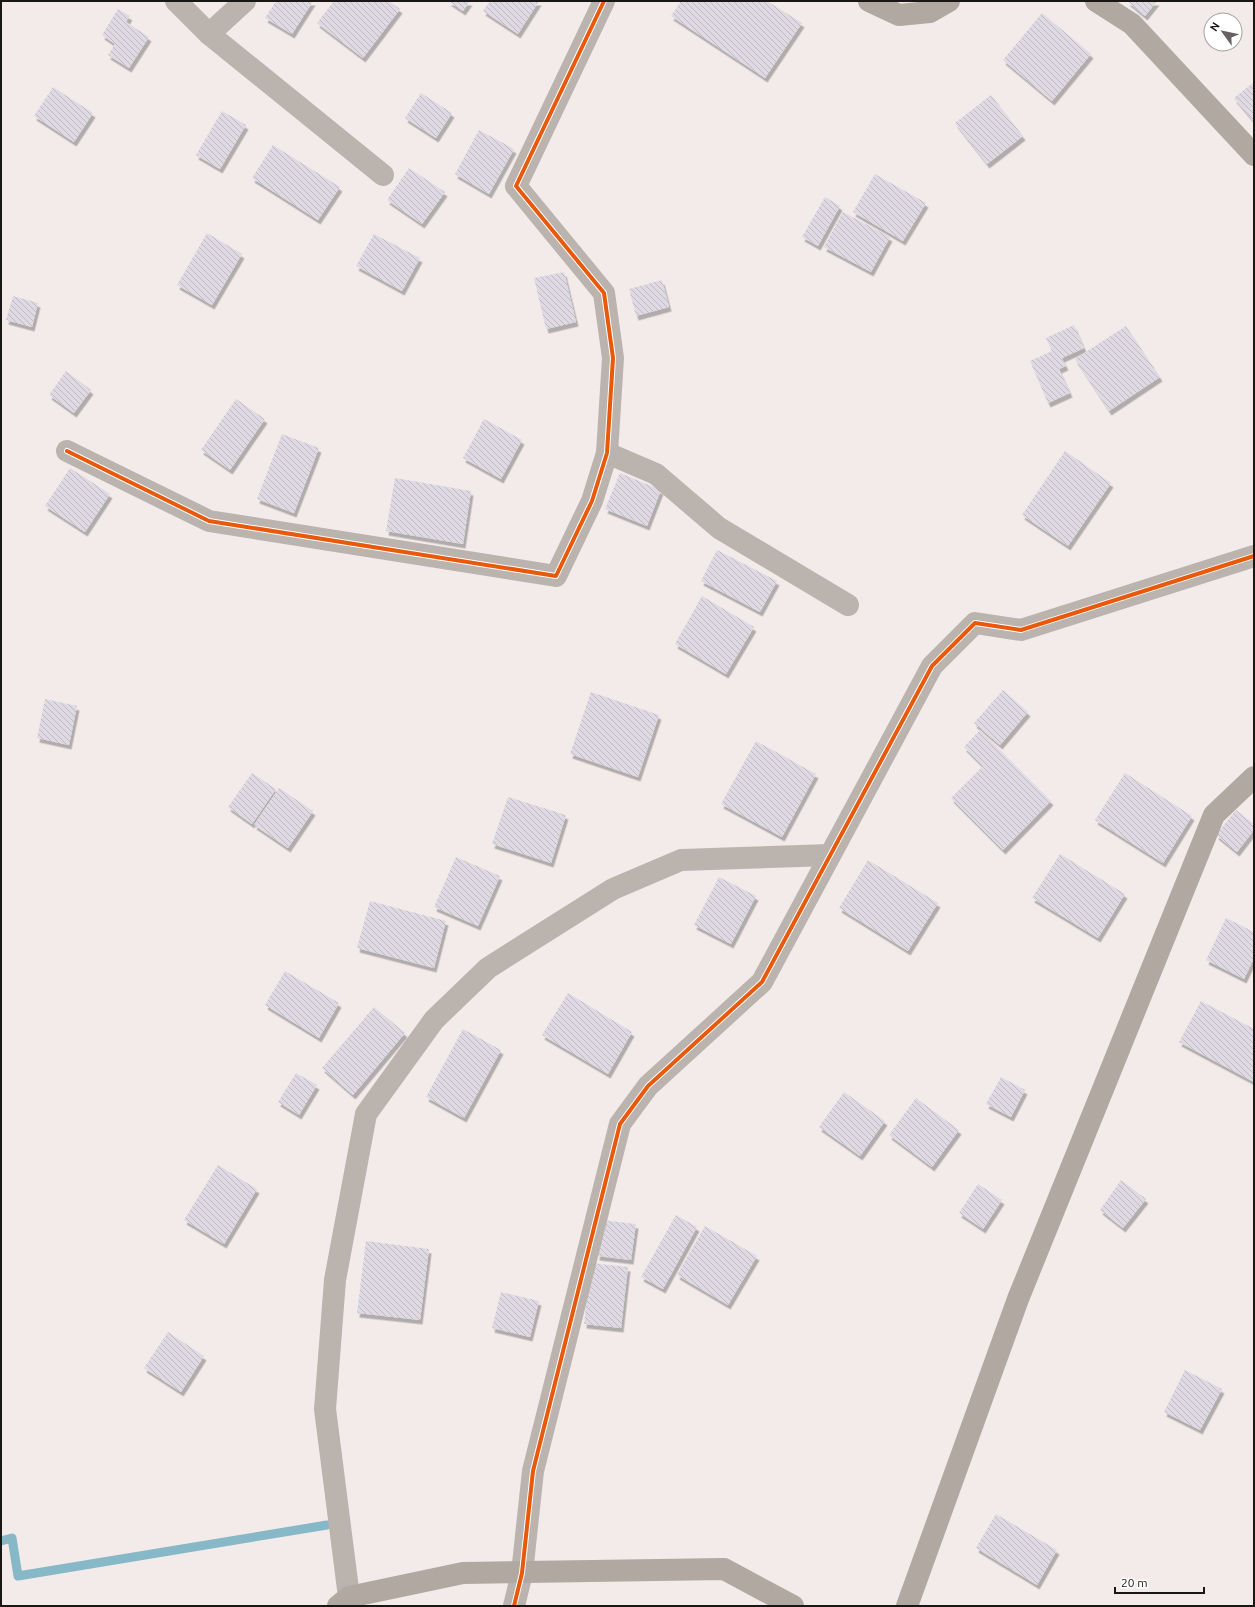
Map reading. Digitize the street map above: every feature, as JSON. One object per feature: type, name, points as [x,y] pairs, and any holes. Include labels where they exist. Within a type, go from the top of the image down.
[{"type":"street","points":[[176,1],[209,34],[383,175]]},
{"type":"street","points":[[209,34],[245,1]]},
{"type":"street","points":[[67,451],[209,521],[556,576],[592,501],[607,453],[613,358],[604,293],[516,186],[604,1]]},
{"type":"street","points":[[870,1],[899,15],[930,12],[949,1]]},
{"type":"street","points":[[1096,1],[1132,24],[1254,155]]},
{"type":"street","points":[[607,453],[656,474],[719,528],[848,605]]},
{"type":"street","points":[[514,1606],[522,1573],[533,1471],[620,1124],[648,1086],[762,982],[932,666],[975,624],[1021,630],[1254,556]]},
{"type":"street","points":[[907,1606],[1018,1299],[1214,815],[1254,777]]},
{"type":"street","points":[[793,1606],[724,1569],[463,1573],[344,1602],[325,1409],[335,1280],[366,1114],[434,1020],[488,968],[613,889],[681,860],[830,855]]},
{"type":"building","points":[[276,1],[313,1],[292,34],[265,18]]},
{"type":"building","points":[[334,1],[389,1],[400,9],[363,58],[317,23]]},
{"type":"building","points":[[448,1],[470,1],[463,11]]},
{"type":"building","points":[[490,1],[539,1],[518,34],[483,11]]},
{"type":"building","points":[[681,1],[767,1],[802,23],[765,78],[671,16]]},
{"type":"building","points":[[1127,1],[1157,1],[1145,16]]},
{"type":"building","points":[[118,9],[130,16],[126,22],[149,37],[129,68],[108,55],[115,44],[102,35]]},
{"type":"building","points":[[1042,13],[1091,54],[1052,101],[1003,60]]},
{"type":"building","points":[[1254,82],[1254,122],[1234,98]]},
{"type":"building","points":[[53,87],[93,113],[74,142],[34,116]]},
{"type":"building","points":[[421,93],[452,113],[436,138],[405,118]]},
{"type":"building","points":[[991,95],[1023,136],[987,164],[955,123]]},
{"type":"building","points":[[222,111],[246,125],[220,169],[196,155]]},
{"type":"building","points":[[479,130],[514,149],[489,194],[455,174]]},
{"type":"building","points":[[273,145],[340,187],[318,220],[252,178]]},
{"type":"building","points":[[409,168],[445,192],[422,224],[387,200]]},
{"type":"building","points":[[875,174],[926,203],[903,241],[853,212]]},
{"type":"building","points":[[825,197],[840,206],[818,246],[802,237]]},
{"type":"building","points":[[843,212],[890,237],[871,272],[824,247]]},
{"type":"building","points":[[207,233],[242,254],[212,305],[177,285]]},
{"type":"building","points":[[374,234],[420,258],[402,291],[356,266]]},
{"type":"building","points":[[564,272],[576,322],[546,329],[534,278]]},
{"type":"building","points":[[662,280],[669,307],[636,316],[629,289]]},
{"type":"building","points":[[13,296],[38,303],[32,327],[6,320]]},
{"type":"building","points":[[1074,325],[1084,348],[1062,358],[1066,366],[1059,369],[1070,393],[1048,403],[1030,361],[1052,351],[1046,338]]},
{"type":"building","points":[[1126,326],[1160,377],[1109,411],[1075,359]]},
{"type":"building","points":[[66,371],[91,390],[74,413],[49,395]]},
{"type":"building","points":[[236,399],[265,419],[230,470],[201,450]]},
{"type":"building","points":[[484,419],[522,440],[501,479],[463,458]]},
{"type":"building","points":[[282,434],[319,448],[294,513],[257,499]]},
{"type":"building","points":[[1065,451],[1111,483],[1068,546],[1022,515]]},
{"type":"building","points":[[70,468],[110,494],[85,532],[45,506]]},
{"type":"building","points":[[620,473],[661,490],[647,526],[605,509]]},
{"type":"building","points":[[395,478],[471,491],[463,544],[386,531]]},
{"type":"building","points":[[717,550],[777,581],[760,612],[701,581]]},
{"type":"building","points":[[702,596],[754,627],[726,674],[675,644]]},
{"type":"building","points":[[1003,690],[1028,712],[1000,745],[974,723]]},
{"type":"building","points":[[591,692],[659,715],[638,777],[570,754]]},
{"type":"building","points":[[45,699],[77,706],[69,745],[37,738]]},
{"type":"building","points":[[980,730],[1051,801],[1003,850],[951,798],[983,766],[964,747]]},
{"type":"building","points":[[756,741],[816,774],[782,837],[721,804]]},
{"type":"building","points":[[252,773],[276,789],[252,824],[228,807]]},
{"type":"building","points":[[1125,773],[1192,816],[1163,863],[1095,820]]},
{"type":"building","points":[[279,788],[313,811],[288,848],[254,825]]},
{"type":"building","points":[[508,797],[566,815],[551,863],[492,844]]},
{"type":"building","points":[[1236,810],[1254,824],[1254,830],[1237,852],[1216,835]]},
{"type":"building","points":[[1060,854],[1125,894],[1098,938],[1032,898]]},
{"type":"building","points":[[456,857],[500,876],[478,926],[434,907]]},
{"type":"building","points":[[868,860],[938,903],[908,951],[839,908]]},
{"type":"building","points":[[719,877],[756,896],[731,944],[694,925]]},
{"type":"building","points":[[370,901],[446,921],[434,968],[357,948]]},
{"type":"building","points":[[1226,918],[1254,932],[1254,958],[1244,979],[1206,960]]},
{"type":"building","points":[[285,971],[339,1003],[319,1038],[265,1005]]},
{"type":"building","points":[[568,993],[632,1032],[608,1074],[542,1035]]},
{"type":"building","points":[[1201,1001],[1254,1029],[1254,1082],[1179,1042]]},
{"type":"building","points":[[374,1007],[405,1033],[353,1095],[322,1068]]},
{"type":"building","points":[[463,1029],[501,1050],[464,1118],[426,1097]]},
{"type":"building","points":[[296,1073],[317,1085],[299,1115],[278,1102]]},
{"type":"building","points":[[1001,1077],[1025,1090],[1011,1117],[986,1104]]},
{"type":"building","points":[[844,1092],[885,1121],[860,1156],[819,1127]]},
{"type":"building","points":[[916,1098],[959,1130],[932,1167],[889,1135]]},
{"type":"building","points":[[218,1165],[257,1189],[224,1244],[184,1220]]},
{"type":"building","points":[[1121,1180],[1146,1199],[1123,1228],[1100,1210]]},
{"type":"building","points":[[978,1184],[1002,1200],[983,1229],[959,1213]]},
{"type":"building","points":[[676,1215],[697,1227],[663,1289],[641,1277]]},
{"type":"building","points":[[602,1220],[636,1224],[631,1260],[597,1256]]},
{"type":"building","points":[[705,1226],[757,1256],[728,1305],[677,1275]]},
{"type":"building","points":[[366,1241],[429,1249],[420,1320],[357,1313]]},
{"type":"building","points":[[591,1263],[628,1267],[621,1328],[584,1324]]},
{"type":"building","points":[[501,1292],[539,1301],[530,1337],[492,1328]]},
{"type":"building","points":[[168,1332],[204,1356],[181,1392],[144,1368]]},
{"type":"building","points":[[1185,1370],[1222,1389],[1200,1430],[1164,1412]]},
{"type":"building","points":[[996,1514],[1057,1550],[1037,1585],[976,1548]]},
{"type":"waterway","points":[[1,1541],[12,1538],[18,1576],[327,1525]]},
{"type":"cycle path","points":[[67,451],[209,521],[556,576],[592,501],[607,453],[613,358],[604,293],[516,186],[604,1]]},
{"type":"cycle path","points":[[514,1606],[522,1573],[533,1471],[620,1124],[648,1086],[762,982],[932,666],[975,623],[1021,630],[1254,556]]}]
